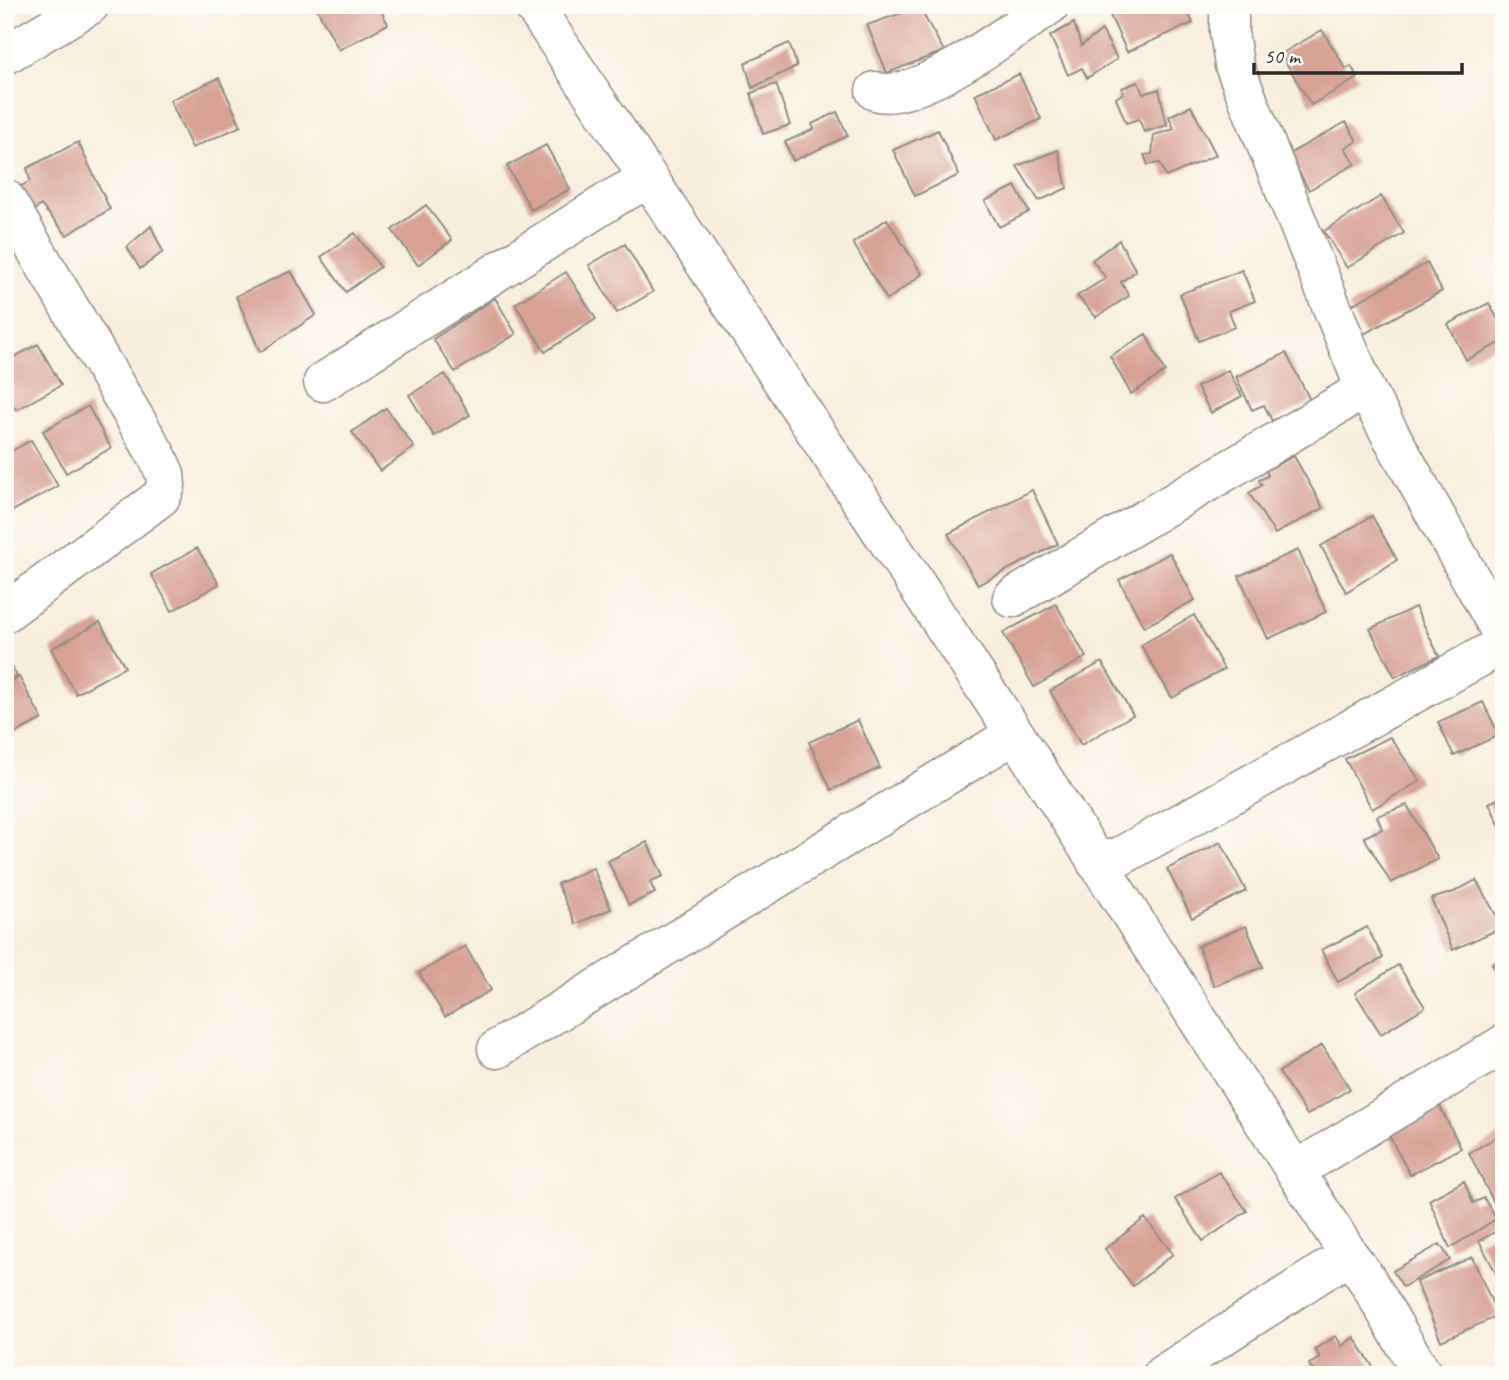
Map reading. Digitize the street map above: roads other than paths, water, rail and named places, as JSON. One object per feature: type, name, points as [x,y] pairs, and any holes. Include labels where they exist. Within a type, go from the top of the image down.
[{"type":"street","points":[[5,55],[90,5]]},
{"type":"street","points":[[533,5],[1015,734],[1366,1278],[1423,1375]]},
{"type":"street","points":[[875,91],[885,94],[910,91],[942,76],[1050,5]]},
{"type":"street","points":[[1229,5],[1229,32],[1234,65],[1364,389],[1504,638]]},
{"type":"street","points":[[323,382],[617,196],[649,179]]},
{"type":"street","points":[[5,198],[141,427],[165,474],[166,486],[161,497],[5,613]]},
{"type":"street","points":[[1012,598],[1364,389]]},
{"type":"street","points":[[1096,862],[1119,857],[1504,644]]},
{"type":"street","points":[[497,1049],[1015,734]]},
{"type":"street","points":[[1296,1170],[1504,1044]]},
{"type":"street","points":[[1162,1375],[1349,1255]]}]
